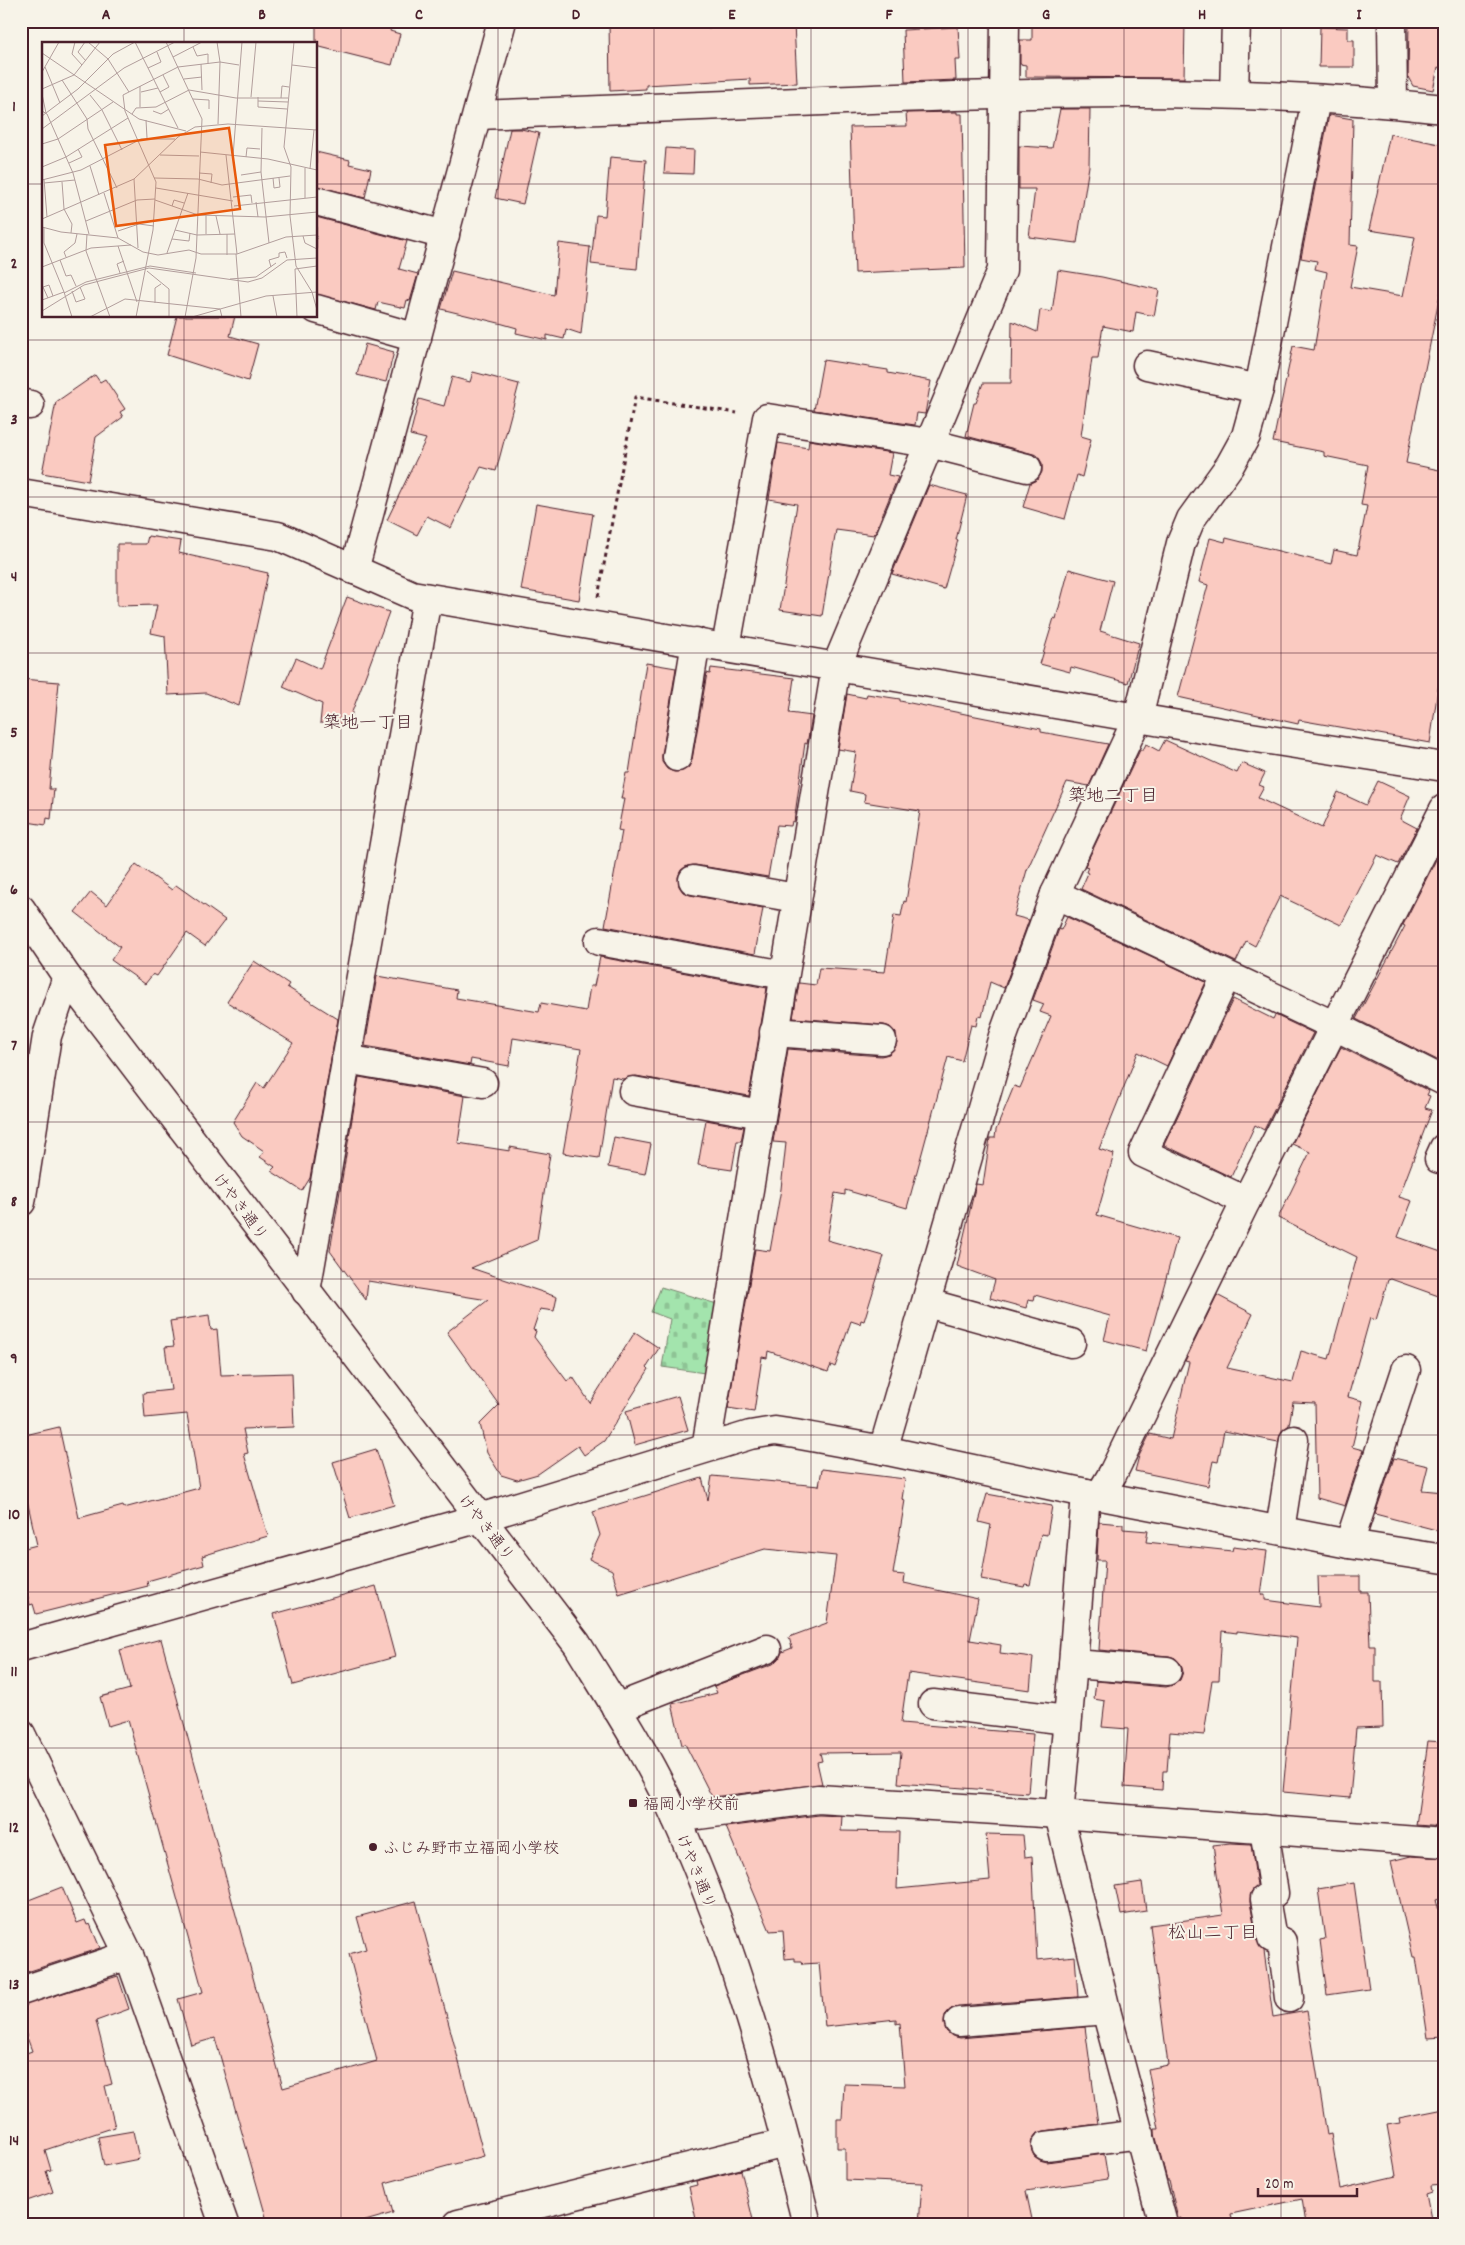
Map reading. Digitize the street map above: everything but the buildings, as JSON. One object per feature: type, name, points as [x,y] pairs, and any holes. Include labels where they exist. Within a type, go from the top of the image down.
[{"type":"street","points":[[354,570],[502,21]]},
{"type":"street","points":[[706,1448],[796,898],[836,667],[928,443],[1002,270],[1006,93],[1005,21]]},
{"type":"street","points":[[1234,94],[1236,21]]},
{"type":"street","points":[[1392,21],[1393,103]]},
{"type":"street","points":[[478,115],[1006,93],[1234,94],[1393,103],[1444,109]]},
{"type":"street","points":[[884,1450],[1003,1036],[1055,894],[1138,717],[1180,543],[1191,518],[1230,465],[1246,436],[1259,389],[1316,98]]},
{"type":"street","points":[[318,202],[445,236]]},
{"type":"street","points":[[318,311],[417,338]]},
{"type":"street","points":[[1147,365],[1259,389]]},
{"type":"street","points":[[726,647],[768,418],[928,443],[1027,468]]},
{"type":"street","points":[[21,493],[278,536],[412,595],[427,598],[593,624],[836,667],[1444,767]]},
{"type":"street","points":[[306,1290],[427,598]]},
{"type":"street","points":[[677,757],[696,642]]},
{"type":"street","points":[[1163,2224],[1106,2010],[1059,1814],[1067,1720],[1093,1494],[1113,1473],[1246,1201],[1444,810]]},
{"type":"street","points":[[693,880],[796,898]]},
{"type":"street","points":[[1055,894],[1335,1026],[1444,1081]]},
{"type":"street","name":"けやき通り","points":[[21,909],[67,977],[577,1644],[637,1742],[676,1818],[737,1974],[762,2050],[806,2224]]},
{"type":"street","points":[[599,941],[784,975]]},
{"type":"street","points":[[1226,976],[1142,1153],[1246,1201]]},
{"type":"street","points":[[21,1202],[46,1036],[67,977]]},
{"type":"street","points":[[774,1032],[882,1040]]},
{"type":"street","points":[[346,1059],[483,1084]]},
{"type":"street","points":[[633,1091],[761,1114]]},
{"type":"street","points":[[927,1303],[1071,1343]]},
{"type":"street","points":[[1349,1544],[1406,1370]]},
{"type":"street","points":[[21,1647],[480,1518],[750,1435],[775,1431],[884,1450],[1093,1494],[1349,1544],[1444,1559]]},
{"type":"street","points":[[1280,1530],[1294,1440]]},
{"type":"street","points":[[616,1708],[767,1649]]},
{"type":"street","points":[[1074,1664],[1167,1671]]},
{"type":"street","points":[[933,1704],[1067,1720]]},
{"type":"street","points":[[21,1734],[129,1955],[224,2224]]},
{"type":"street","points":[[676,1818],[818,1799],[1059,1814],[1444,1843]]},
{"type":"street","points":[[1264,1829],[1274,1893],[1265,1899],[1272,1938],[1282,1942],[1289,1998]]},
{"type":"street","points":[[21,1991],[129,1955]]},
{"type":"street","points":[[959,2022],[1106,2010]]},
{"type":"street","points":[[1046,2146],[1140,2134]]},
{"type":"street","points":[[458,2224],[786,2142]]},
{"type":"path","points":[[593,624],[635,397],[768,418]]},
{"type":"green space","points":[[661,1287],[717,1304],[705,1373],[662,1367],[670,1319],[651,1312]]},
{"type":"place","name":"福岡小学校前","points":[[633,1803]]},
{"type":"place","name":"ふじみ野市立福岡小学校","points":[[373,1847]]},
{"type":"district","name":"築地一丁目","points":[[368,722]]},
{"type":"district","name":"築地二丁目","points":[[1113,795]]},
{"type":"district","name":"松山二丁目","points":[[1213,1932]]}]
